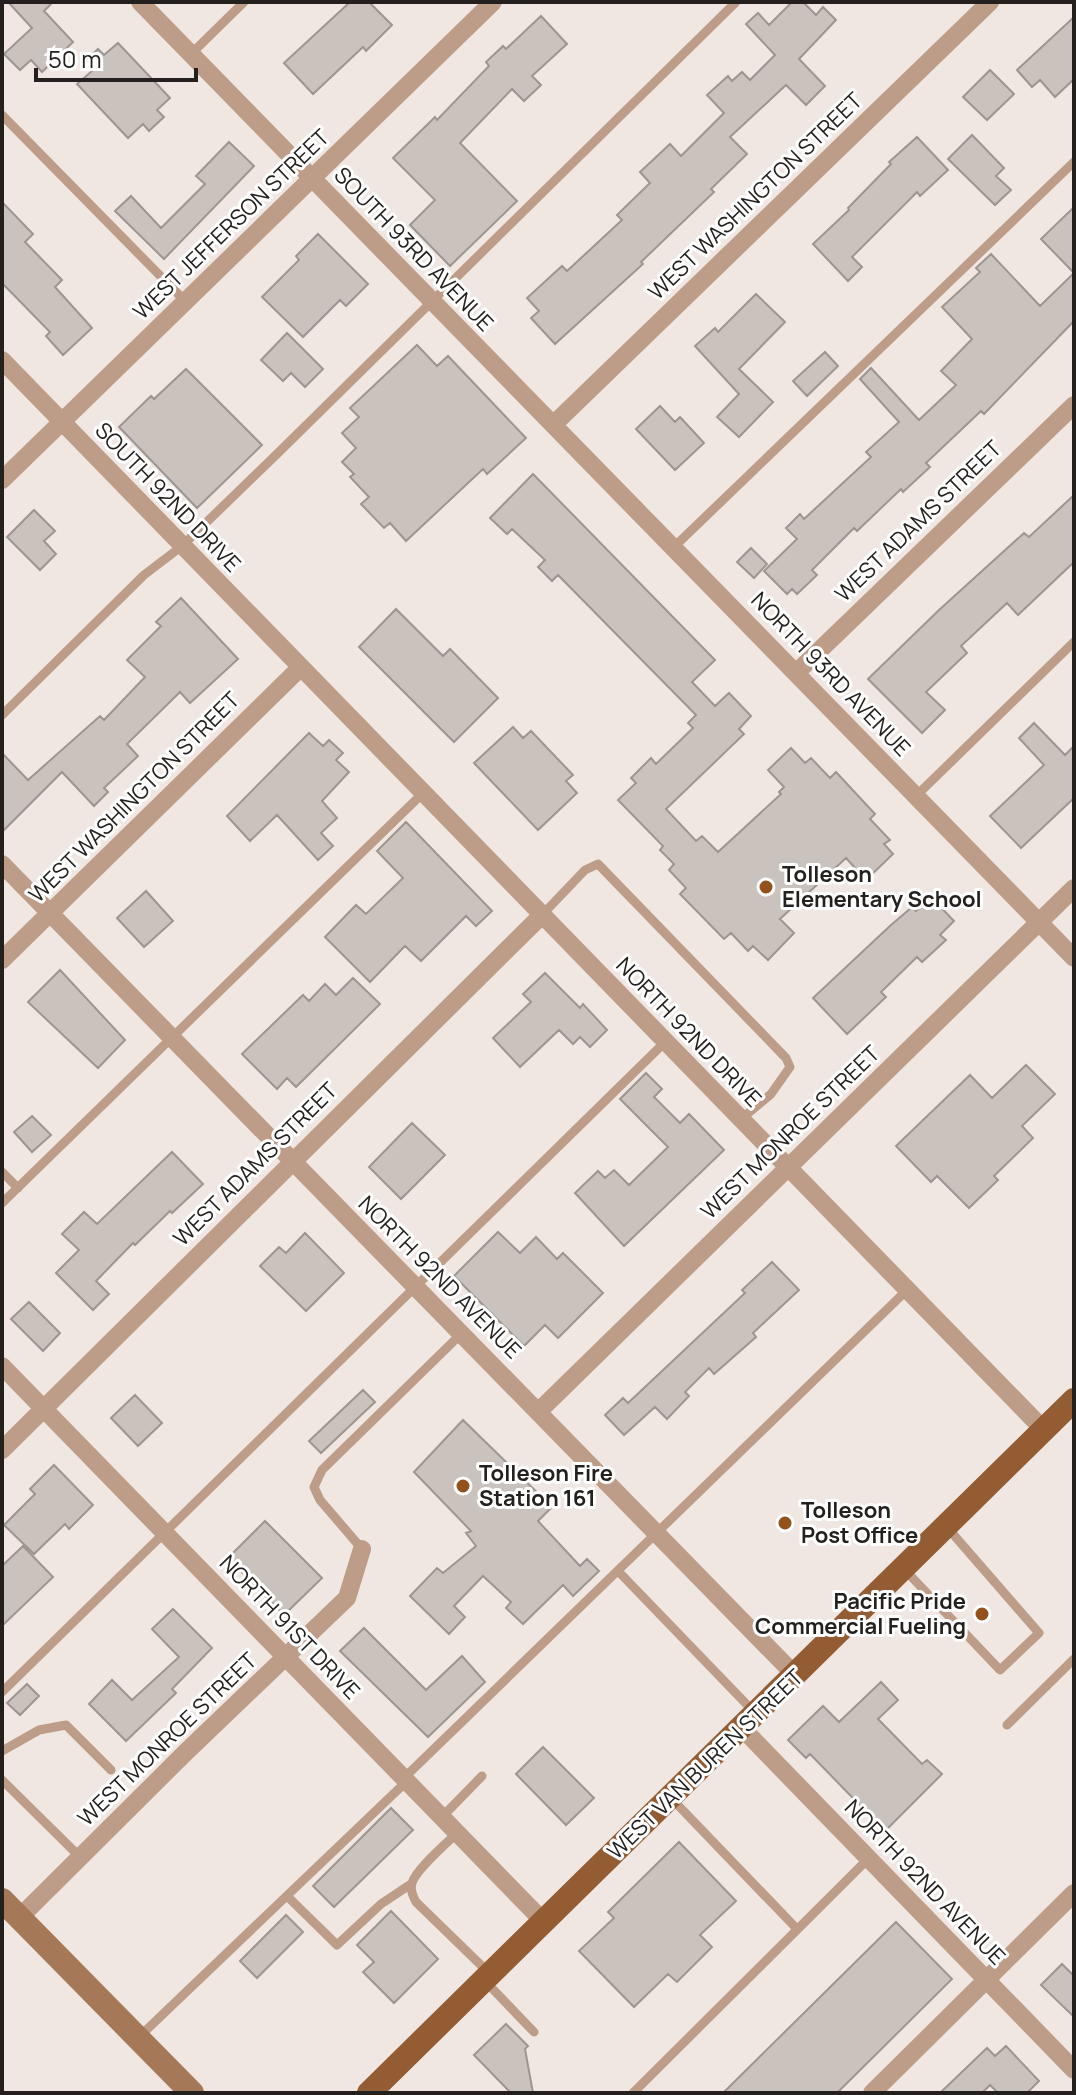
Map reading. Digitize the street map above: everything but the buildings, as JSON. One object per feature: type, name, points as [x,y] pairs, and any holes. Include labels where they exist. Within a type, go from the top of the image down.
[{"type":"main road","name":"WEST VAN BUREN STREET","points":[[369,2093],[1074,1400]]},
{"type":"main road","points":[[10,1909],[192,2093]]},
{"type":"street","name":"SOUTH 93RD AVENUE","points":[[140,2],[553,425]]},
{"type":"street","name":"WEST JEFFERSON STREET","points":[[2,480],[493,2]]},
{"type":"street","name":"WEST WASHINGTON STREET","points":[[553,425],[990,2]]},
{"type":"street","name":"SOUTH 92ND DRIVE","points":[[2,360],[300,668]]},
{"type":"street","name":"WEST ADAMS STREET","points":[[796,673],[1074,405]]},
{"type":"street","name":"NORTH 93RD AVENUE","points":[[553,425],[1074,958]]},
{"type":"street","name":"WEST WASHINGTON STREET","points":[[2,960],[300,668]]},
{"type":"street","name":"NORTH 92ND DRIVE","points":[[300,668],[1044,1430]]},
{"type":"street","name":"NORTH 92ND AVENUE","points":[[2,864],[795,1675]]},
{"type":"street","name":"WEST MONROE STREET","points":[[539,1411],[1074,888]]},
{"type":"street","name":"WEST ADAMS STREET","points":[[2,1450],[543,914]]},
{"type":"street","name":"NORTH 91ST DRIVE","points":[[2,1366],[543,1921]]},
{"type":"street","name":"WEST MONROE STREET","points":[[10,1909],[80,1857],[347,1598],[362,1549]]},
{"type":"street","name":"NORTH 92ND AVENUE","points":[[748,1720],[869,1858],[1074,2070]]},
{"type":"street","points":[[872,2093],[1074,1893]]},
{"type":"lane","points":[[191,54],[244,2]]},
{"type":"lane","points":[[2,715],[144,575],[182,546],[412,323],[430,301],[736,2]]},
{"type":"lane","points":[[2,115],[185,301]]},
{"type":"lane","points":[[674,547],[1074,162]]},
{"type":"lane","points":[[916,796],[1074,642]]},
{"type":"lane","points":[[2,1203],[423,793]]},
{"type":"lane","points":[[543,914],[585,870],[598,864],[786,1058],[790,1067],[771,1094],[740,1120]]},
{"type":"lane","points":[[2,1692],[664,1043]]},
{"type":"lane","points":[[2,1172],[18,1188]]},
{"type":"lane","points":[[138,2038],[907,1290]]},
{"type":"lane","points":[[362,1549],[320,1500],[314,1487],[317,1478],[462,1333]]},
{"type":"lane","points":[[903,1568],[1000,1670],[1039,1633],[946,1526]]},
{"type":"lane","points":[[618,1571],[748,1720]]},
{"type":"lane","points":[[1007,1725],[1074,1659]]},
{"type":"lane","points":[[2,1751],[39,1730],[66,1725],[111,1770]]},
{"type":"lane","points":[[442,1817],[482,1776]]},
{"type":"lane","points":[[2,1780],[80,1857]]},
{"type":"lane","points":[[670,1797],[797,1929]]},
{"type":"lane","points":[[287,1896],[337,1945],[381,1904],[411,1884],[457,1833]]},
{"type":"lane","points":[[633,2093],[869,1858]]},
{"type":"lane","points":[[411,1884],[416,1902],[534,2032]]},
{"type":"place","name":"Tolleson Elementary School","points":[[766,887]]},
{"type":"place","name":"Tolleson Fire Station 161","points":[[463,1486]]},
{"type":"place","name":"Tolleson Post Office","points":[[785,1523]]},
{"type":"place","name":"Pacific Pride Commercial Fueling","points":[[982,1614]]}]
